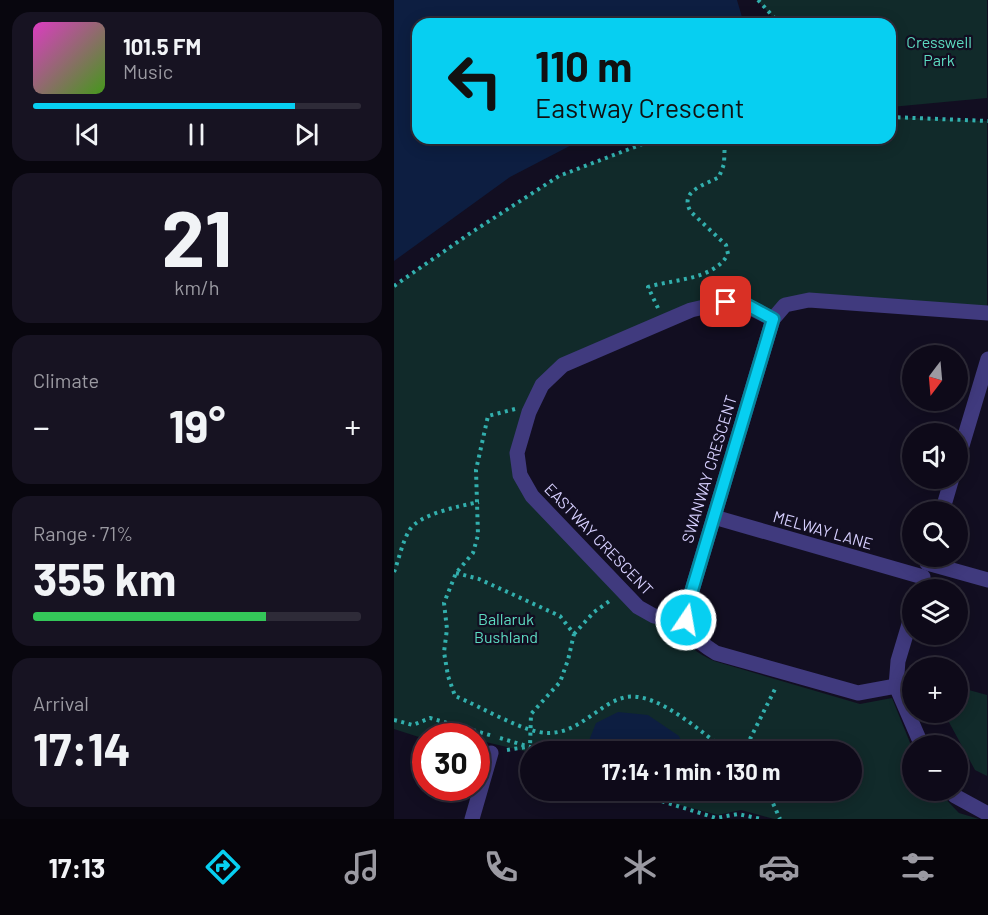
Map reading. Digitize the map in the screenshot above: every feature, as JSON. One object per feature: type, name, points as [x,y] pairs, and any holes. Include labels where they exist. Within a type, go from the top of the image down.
[{"type":"street","points":[[773,319],[785,305],[809,300],[988,313]]},
{"type":"street","name":"EASTWAY CRESCENT","points":[[686,620],[654,616],[638,607],[532,496],[520,475],[517,453],[529,412],[542,385],[563,365],[665,320],[691,310],[726,302],[749,306],[773,319]]},
{"type":"street","name":"SWANWAY CRESCENT","points":[[686,620],[687,607],[773,319]]},
{"type":"street","points":[[968,426],[988,359]]},
{"type":"street","name":"MELWAY LANE","points":[[714,517],[925,571],[988,580]]},
{"type":"street","points":[[686,620],[696,641],[716,653],[858,693],[896,686]]},
{"type":"street","points":[[903,645],[898,661],[896,686],[917,735]]},
{"type":"street","points":[[472,819],[491,753]]},
{"type":"street","points":[[965,801],[984,810]]},
{"type":"path","points":[[758,0],[774,18]]},
{"type":"path","points":[[896,117],[988,121]]},
{"type":"path","points":[[394,286],[559,176],[642,144]]},
{"type":"path","points":[[665,320],[648,287],[708,273],[724,263],[728,254],[726,245],[687,206],[687,197],[694,188],[719,177],[724,164],[725,144]]},
{"type":"path","points":[[529,412],[520,408],[488,416],[476,470],[479,502],[478,535],[473,552],[456,573],[444,603],[446,629],[444,652],[448,676],[455,696],[481,706],[529,731],[546,733],[561,732],[576,727],[608,704],[626,697],[644,699],[667,708],[714,741]]},
{"type":"path","points":[[394,572],[409,530],[420,521],[450,507],[479,502]]},
{"type":"path","points":[[456,573],[479,579],[560,616],[574,634]]},
{"type":"path","points":[[530,741],[531,714],[560,682],[574,634],[594,612],[624,591]]},
{"type":"path","points":[[749,741],[778,681]]},
{"type":"path","points":[[394,720],[414,725],[430,718],[520,744]]},
{"type":"path","points":[[491,753],[520,749]]},
{"type":"path","points":[[661,801],[716,818],[738,814],[761,819]]},
{"type":"path","points":[[772,801],[780,819]]},
{"type":"green space","name":"Cresswell Park","points":[[757,0],[987,0],[987,98],[896,107],[896,18],[774,18]]},
{"type":"green space","name":"Ballaruk Bushland","points":[[896,117],[987,121],[987,313],[809,300],[773,319],[726,302],[563,365],[529,412],[520,475],[642,609],[677,619],[686,640],[700,653],[714,661],[860,704],[892,698],[907,735],[902,735],[902,801],[948,801],[959,813],[979,819],[774,819],[741,810],[718,815],[664,801],[862,801],[862,741],[520,741],[520,750],[490,743],[490,723],[412,723],[412,735],[394,729],[394,286],[559,176],[642,144],[896,144]]},
{"type":"green space","points":[[968,690],[987,695],[987,776],[975,770],[968,757],[968,735],[956,735],[949,723],[968,723]]},
{"type":"water","points":[[394,0],[737,0],[742,18],[412,18],[412,144],[573,144],[510,177],[394,261]]},
{"type":"water","points":[[618,712],[648,715],[679,736],[681,741],[589,741],[596,723]]},
{"type":"route","points":[[686,620],[687,607],[773,319],[749,306],[726,302]]}]
